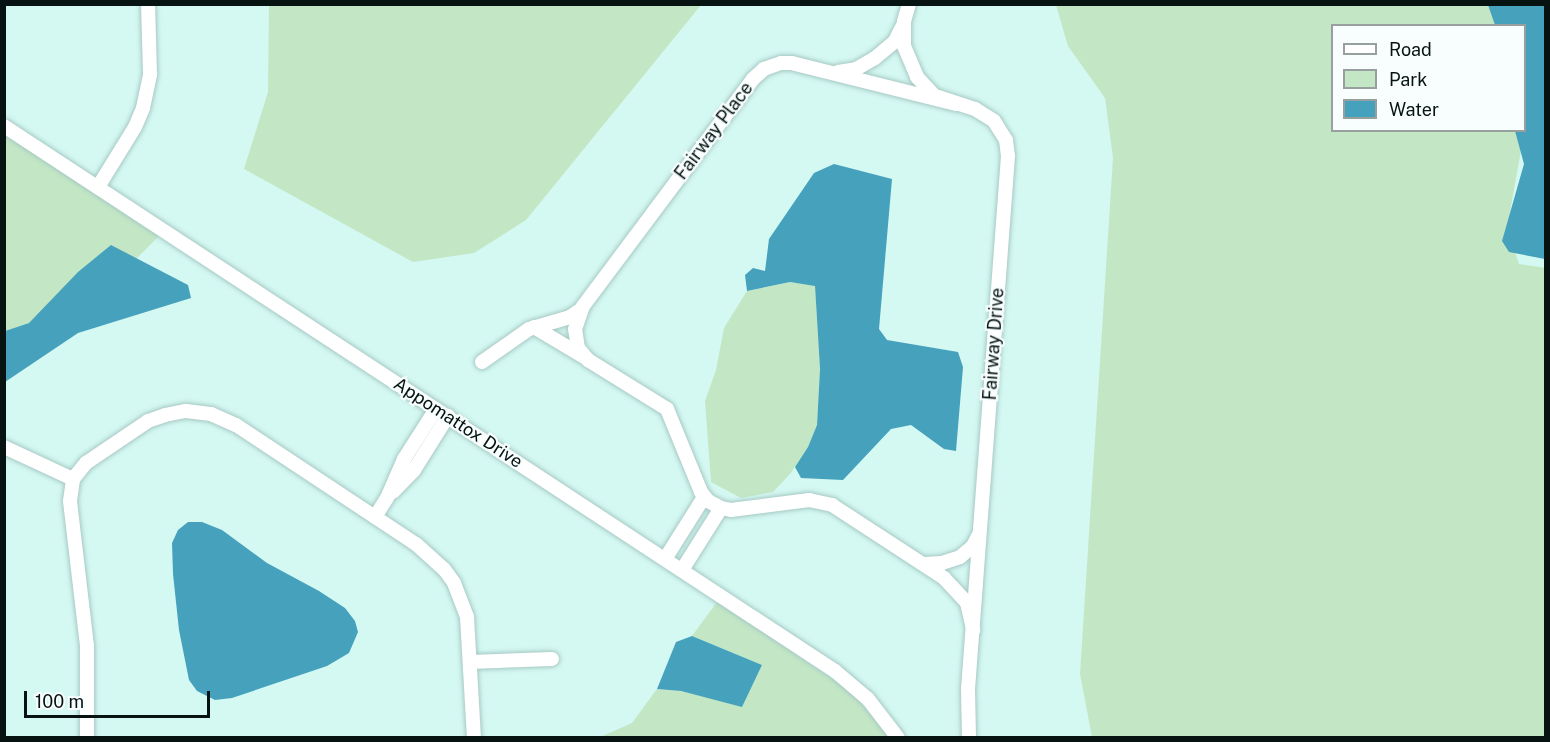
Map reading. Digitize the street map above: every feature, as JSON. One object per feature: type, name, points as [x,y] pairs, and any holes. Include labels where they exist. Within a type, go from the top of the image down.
[{"type":"street","points":[[98,187],[135,127],[143,108],[150,74],[148,4]]},
{"type":"street","name":"Fairway Drive","points":[[909,4],[904,22],[904,46],[917,77],[935,96],[956,105],[975,109],[994,121],[1006,140],[1008,156],[967,710],[969,738]]},
{"type":"street","points":[[820,70],[847,71],[865,65],[891,45],[904,22]]},
{"type":"street","name":"Fairway Place","points":[[588,360],[578,348],[575,334],[575,322],[583,306],[758,72],[781,63],[820,70],[956,105]]},
{"type":"street","name":"Appomattox Drive","points":[[4,126],[849,681],[877,709],[898,738]]},
{"type":"street","points":[[482,362],[534,327],[570,317],[583,306]]},
{"type":"street","points":[[534,327],[667,409],[704,497],[721,508],[732,510],[809,500],[820,501],[832,506],[924,564],[961,594],[970,612],[973,630]]},
{"type":"street","points":[[87,738],[87,646],[70,501],[73,479],[86,463],[148,422],[176,412],[199,412],[236,425],[431,556],[454,583],[467,617],[474,738]]},
{"type":"street","points":[[375,517],[387,498],[414,470],[442,413]]},
{"type":"street","points":[[4,447],[73,479]]},
{"type":"street","points":[[664,559],[704,497]]},
{"type":"street","points":[[682,570],[721,508]]},
{"type":"street","points":[[924,564],[942,563],[960,557],[973,546],[980,528]]},
{"type":"street","points":[[470,662],[552,659]]},
{"type":"green space","points":[[269,4],[701,5],[526,220],[474,253],[413,262],[244,169],[268,92]]},
{"type":"green space","points":[[1056,5],[1539,5],[1525,24],[1331,24],[1331,132],[1517,132],[1521,150],[1507,229],[1519,264],[1546,268],[1545,737],[1092,737],[1080,674],[1113,158],[1105,98],[1068,46]]},
{"type":"green space","points":[[4,134],[159,236],[136,259],[111,246],[29,323],[5,331]]},
{"type":"green space","points":[[790,282],[815,285],[820,369],[817,425],[808,447],[790,474],[773,492],[741,498],[711,482],[705,401],[716,370],[724,328],[747,291]]},
{"type":"green space","points":[[717,602],[852,692],[889,738],[598,738],[632,723],[657,689],[681,691],[742,706],[762,665],[692,636]]},
{"type":"water","points":[[1488,5],[1545,5],[1545,259],[1509,252],[1502,241],[1524,164],[1515,132],[1526,132],[1526,24],[1495,24]]},
{"type":"water","points":[[834,164],[892,179],[879,329],[887,340],[958,352],[963,367],[956,451],[944,449],[911,425],[891,429],[843,480],[801,478],[795,467],[808,447],[817,425],[820,369],[815,286],[790,282],[747,291],[745,275],[753,268],[765,271],[769,239],[814,173]]},
{"type":"water","points":[[111,245],[188,285],[191,298],[78,333],[5,382],[5,331],[29,323],[78,272]]},
{"type":"water","points":[[188,522],[202,522],[222,530],[267,563],[345,608],[355,621],[358,632],[349,653],[327,666],[232,698],[215,700],[197,691],[189,680],[179,630],[173,574],[172,543],[178,530]]},
{"type":"water","points":[[692,636],[762,665],[742,707],[681,691],[657,689],[676,642]]}]
